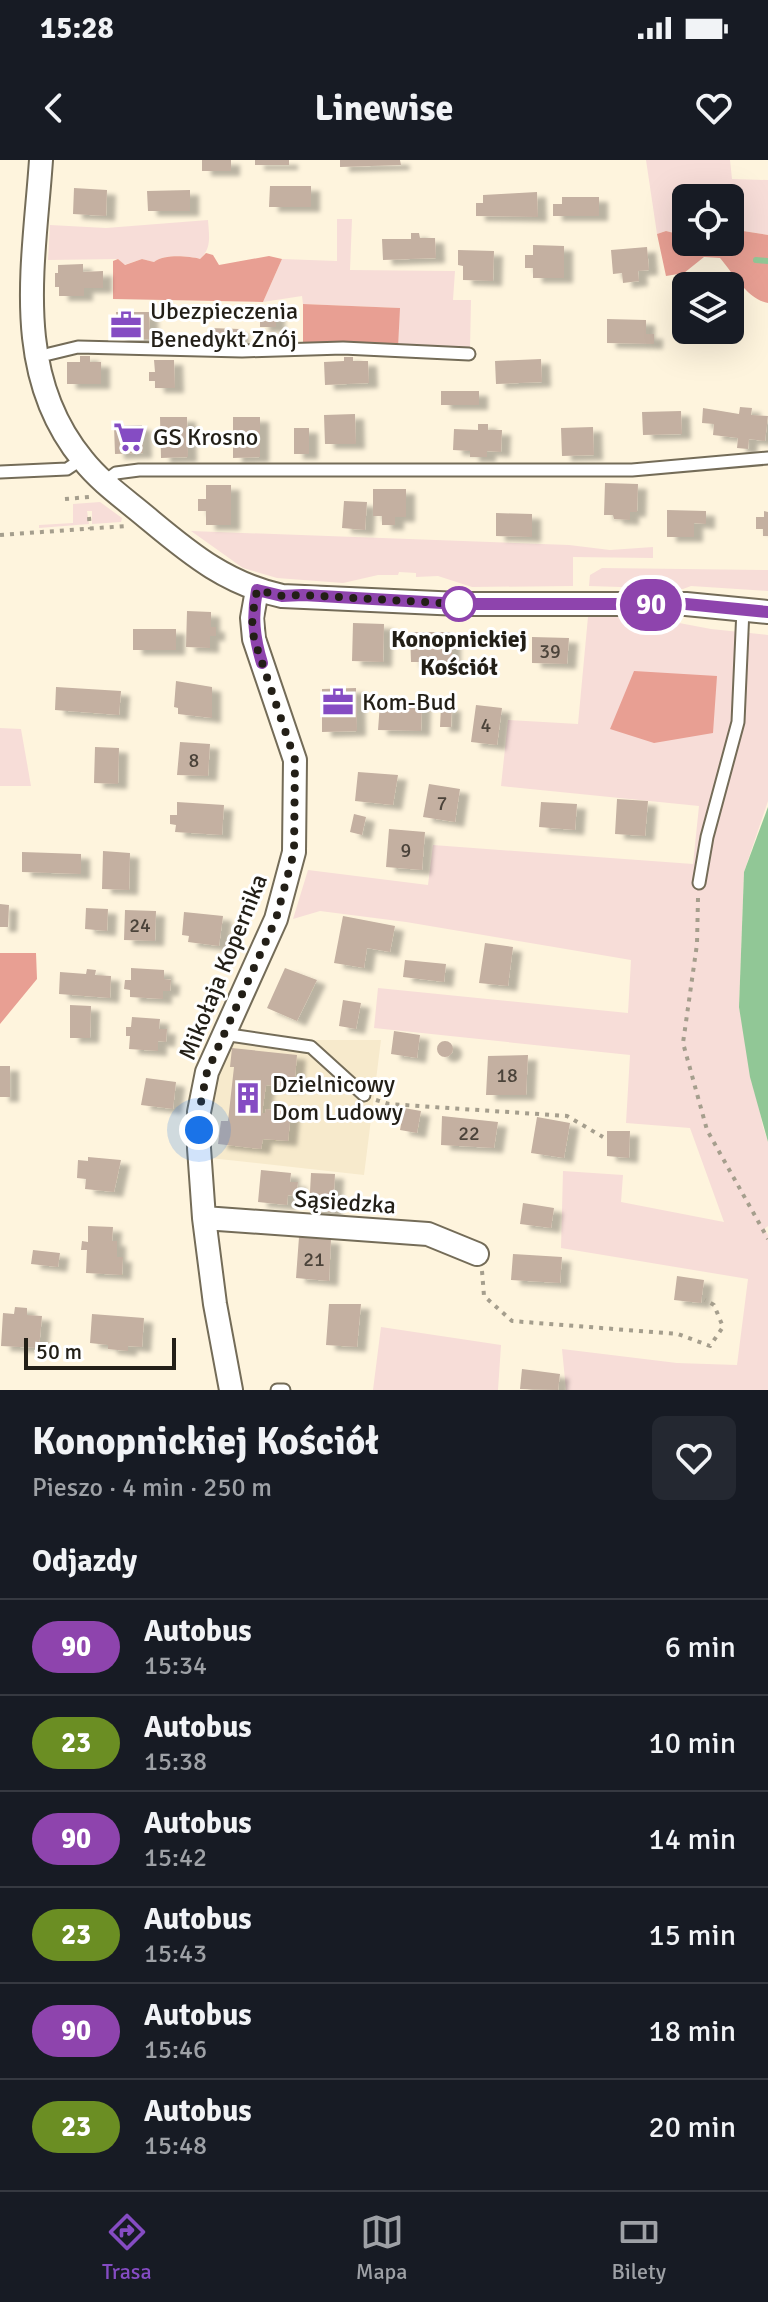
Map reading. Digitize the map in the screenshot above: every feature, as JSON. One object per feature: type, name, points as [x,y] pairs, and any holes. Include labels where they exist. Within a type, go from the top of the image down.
[{"type":"street","points":[[41,160],[31,307],[34,349],[55,417],[101,489],[237,583],[282,596],[460,604],[686,604],[768,612]]},
{"type":"street","name":"Mikołaja Kopernika","points":[[231,1390],[215,1304],[204,1218],[199,1112],[207,1072],[276,919],[294,852],[295,760],[254,639],[252,618],[257,590]]},
{"type":"street","name":"Sąsiedzka","points":[[204,1218],[428,1234],[477,1254]]},
{"type":"lane","points":[[49,354],[78,347],[242,351],[343,348],[469,354]]},
{"type":"lane","points":[[101,489],[116,473],[139,470],[632,470],[768,458]]},
{"type":"lane","points":[[0,472],[67,469],[82,459]]},
{"type":"lane","points":[[699,883],[707,837],[738,722],[743,609]]},
{"type":"lane","points":[[223,1034],[311,1047],[364,1095]]},
{"type":"lane","points":[[277,1390],[284,1390]]},
{"type":"path","points":[[65,499],[101,489]]},
{"type":"path","points":[[89,517],[90,529]]},
{"type":"path","points":[[0,535],[132,526]]},
{"type":"path","points":[[699,883],[697,944],[683,1043],[707,1130],[768,1239]]},
{"type":"path","points":[[364,1095],[389,1104],[567,1116],[603,1137]]},
{"type":"path","points":[[477,1254],[484,1296],[512,1321],[678,1334],[710,1346],[723,1327],[714,1305],[705,1300]]},
{"type":"shaded area","points":[[646,160],[730,160],[732,179],[768,180],[768,235],[744,231],[744,184],[672,184],[672,232],[657,234]]},
{"type":"shaded area","points":[[337,219],[352,219],[350,270],[455,271],[453,300],[471,300],[470,349],[398,348],[399,308],[303,304],[302,296],[263,302],[282,259],[337,261]]},
{"type":"shaded area","points":[[208,220],[208,246],[200,259],[170,257],[154,262],[142,259],[124,265],[118,259],[48,260],[50,225],[106,228]]},
{"type":"shaded area","points":[[744,231],[768,235],[768,303],[754,297],[744,287],[744,272],[731,272],[720,258],[704,257],[685,272],[672,272],[672,275],[666,276],[657,234],[672,232],[672,256],[744,256]]},
{"type":"shaded area","points":[[206,253],[213,255],[219,265],[269,256],[282,259],[263,302],[113,299],[113,261],[118,259],[125,265],[142,259],[154,262],[170,257],[200,259]]},
{"type":"shaded area","points":[[303,304],[400,308],[398,348],[303,348]]},
{"type":"shaded area","points":[[100,502],[122,518],[121,522],[92,524],[92,511],[87,511],[89,524],[39,528],[39,525],[73,523],[73,504]]},
{"type":"shaded area","points":[[191,531],[569,545],[610,550],[653,547],[653,558],[573,557],[573,586],[472,587],[438,576],[416,577],[416,573],[399,572],[398,575],[378,575],[343,583],[277,578],[243,568]]},
{"type":"shaded area","points":[[602,568],[768,570],[768,591],[691,586],[683,589],[589,586],[590,575]]},
{"type":"shaded area","points":[[589,606],[711,629],[768,635],[768,801],[744,872],[739,1007],[768,1142],[768,1226],[764,1229],[768,1235],[768,1390],[566,1390],[562,1349],[677,1363],[737,1365],[748,1279],[561,1248],[563,1171],[623,1175],[621,1202],[724,1222],[690,1128],[626,1123],[630,1055],[374,1028],[378,988],[628,1013],[631,960],[406,922],[320,911],[293,919],[308,870],[428,885],[433,845],[693,864],[699,806],[501,786],[508,720],[578,724]]},
{"type":"shaded area","points":[[634,671],[717,676],[713,733],[654,743],[610,729]]},
{"type":"shaded area","points":[[0,728],[21,729],[31,786],[0,786]]},
{"type":"shaded area","points":[[768,807],[768,1142],[750,1077],[739,1007],[744,872]]},
{"type":"shaded area","points":[[0,953],[36,953],[37,979],[0,1024]]},
{"type":"shaded area","points":[[243,1032],[312,1040],[381,1040],[364,1175],[210,1158],[205,1126],[211,1084],[223,1055]]},
{"type":"shaded area","points":[[381,1327],[501,1345],[498,1390],[373,1390]]},
{"type":"building","points":[[202,160],[231,160],[231,171],[202,171]]},
{"type":"building","points":[[255,160],[289,160],[289,165],[255,165]]},
{"type":"building","points":[[340,160],[400,160],[401,165],[340,167]]},
{"type":"building","points":[[270,186],[311,186],[311,207],[269,207]]},
{"type":"building","points":[[74,188],[107,190],[106,216],[73,214]]},
{"type":"building","points":[[190,190],[190,211],[148,211],[147,191]]},
{"type":"building","points":[[537,192],[538,217],[476,216],[476,203],[483,203],[483,195]]},
{"type":"building","points":[[562,197],[599,197],[599,216],[553,216],[553,204],[562,204]]},
{"type":"building","points":[[411,233],[419,233],[420,238],[435,238],[436,258],[383,260],[382,239],[411,239]]},
{"type":"building","points":[[533,245],[564,246],[564,278],[533,278],[533,268],[525,268],[525,255],[533,255]]},
{"type":"building","points":[[647,247],[649,270],[638,271],[639,281],[623,283],[622,273],[613,274],[611,250]]},
{"type":"building","points":[[458,250],[494,251],[493,281],[463,280],[463,266],[458,265]]},
{"type":"building","points":[[83,264],[83,272],[103,271],[103,288],[84,288],[84,296],[59,296],[59,287],[55,287],[58,265]]},
{"type":"building","points":[[260,307],[276,307],[276,327],[260,327]]},
{"type":"building","points":[[116,312],[149,312],[150,339],[117,340]]},
{"type":"building","points":[[607,319],[646,320],[646,334],[654,334],[654,344],[607,343]]},
{"type":"building","points":[[209,328],[240,329],[240,342],[209,342]]},
{"type":"building","points":[[80,356],[90,356],[90,362],[101,362],[101,384],[67,384],[67,362],[80,362]]},
{"type":"building","points":[[344,357],[353,357],[353,361],[368,361],[369,383],[325,385],[324,362],[344,361]]},
{"type":"building","points":[[541,359],[542,382],[496,384],[495,361]]},
{"type":"building","points":[[154,360],[174,360],[175,388],[155,388],[155,381],[149,381],[149,372],[155,372]]},
{"type":"building","points":[[441,391],[479,391],[479,405],[441,405]]},
{"type":"building","points":[[740,407],[752,408],[751,415],[768,416],[765,441],[749,439],[748,449],[737,448],[738,438],[713,435],[714,424],[702,423],[703,408],[739,414]]},
{"type":"building","points":[[681,411],[682,434],[643,435],[642,412]]},
{"type":"building","points":[[355,414],[356,444],[325,444],[324,415]]},
{"type":"building","points":[[160,417],[187,417],[188,457],[161,458]]},
{"type":"building","points":[[233,417],[260,417],[260,457],[233,458]]},
{"type":"building","points":[[478,424],[488,424],[488,430],[502,430],[501,452],[487,451],[487,457],[470,457],[470,451],[453,450],[454,429],[478,430]]},
{"type":"building","points":[[142,425],[143,453],[115,454],[114,426]]},
{"type":"building","points":[[593,427],[594,455],[562,456],[561,428]]},
{"type":"building","points":[[294,428],[309,428],[309,454],[294,454]]},
{"type":"building","points":[[605,483],[638,484],[637,512],[630,512],[630,520],[604,515]]},
{"type":"building","points":[[206,485],[231,485],[231,525],[206,525],[206,511],[198,511],[198,499],[206,499]]},
{"type":"building","points":[[373,489],[406,489],[406,517],[395,517],[395,525],[382,525],[382,516],[373,516]]},
{"type":"building","points":[[344,501],[367,502],[365,530],[342,528]]},
{"type":"building","points":[[667,510],[706,511],[706,524],[694,523],[694,537],[667,537]]},
{"type":"building","points":[[764,511],[768,512],[768,536],[763,536],[763,529],[756,529],[756,517],[764,517]]},
{"type":"building","points":[[496,513],[532,514],[532,537],[496,536]]},
{"type":"building","points":[[187,611],[211,612],[211,627],[216,627],[216,636],[210,636],[210,648],[186,647]]},
{"type":"building","points":[[353,623],[384,624],[383,662],[352,661]]},
{"type":"building","points":[[133,629],[176,629],[176,650],[133,650]]},
{"type":"building","points":[[410,632],[452,632],[452,662],[411,662]]},
{"type":"building","points":[[532,637],[569,638],[567,664],[532,663]]},
{"type":"building","points":[[176,681],[212,687],[212,718],[178,714],[178,708],[174,707]]},
{"type":"building","points":[[56,687],[121,691],[119,715],[55,710]]},
{"type":"building","points":[[356,688],[357,731],[322,732],[322,689]]},
{"type":"building","points":[[380,703],[422,703],[421,731],[378,730]]},
{"type":"building","points":[[476,705],[502,708],[497,745],[471,742]]},
{"type":"building","points":[[441,706],[452,706],[451,727],[440,727]]},
{"type":"building","points":[[180,742],[210,744],[208,776],[177,775]]},
{"type":"building","points":[[95,747],[119,748],[118,784],[94,783]]},
{"type":"building","points":[[358,772],[398,775],[393,805],[355,801]]},
{"type":"building","points":[[429,784],[460,789],[455,822],[423,817]]},
{"type":"building","points":[[617,799],[648,801],[645,836],[615,834]]},
{"type":"building","points":[[177,802],[224,805],[222,835],[175,832],[176,825],[170,824],[170,815],[177,815]]},
{"type":"building","points":[[541,802],[577,804],[575,830],[539,827]]},
{"type":"building","points":[[354,814],[366,817],[362,835],[350,832]]},
{"type":"building","points":[[389,829],[425,832],[422,870],[386,867]]},
{"type":"building","points":[[103,851],[130,853],[129,890],[102,889]]},
{"type":"building","points":[[22,852],[81,854],[81,874],[22,872]]},
{"type":"building","points":[[0,904],[9,905],[8,927],[0,927]]},
{"type":"building","points":[[86,908],[108,909],[107,931],[85,929]]},
{"type":"building","points":[[125,910],[156,911],[155,941],[124,940]]},
{"type":"building","points":[[184,912],[223,916],[219,946],[188,942],[189,936],[182,935]]},
{"type":"building","points":[[343,916],[395,926],[390,952],[367,948],[364,968],[334,963]]},
{"type":"building","points":[[485,943],[513,947],[508,986],[479,983]]},
{"type":"building","points":[[405,960],[446,964],[444,982],[403,977]]},
{"type":"building","points":[[131,968],[164,970],[164,979],[171,980],[170,991],[163,991],[163,999],[130,997],[130,990],[124,989],[125,980],[131,980]]},
{"type":"building","points":[[285,968],[317,980],[297,1021],[267,1008]]},
{"type":"building","points":[[87,969],[96,970],[95,975],[111,976],[110,998],[59,994],[60,972],[86,974]]},
{"type":"building","points":[[343,1000],[361,1003],[356,1029],[339,1026]]},
{"type":"building","points":[[70,1005],[91,1006],[90,1038],[70,1038]]},
{"type":"building","points":[[132,1017],[160,1019],[159,1029],[167,1029],[166,1042],[158,1041],[158,1051],[129,1049],[130,1036],[126,1036],[126,1027],[131,1027]]},
{"type":"building","points":[[394,1031],[420,1035],[417,1058],[391,1054]]},
{"type":"building","points":[[445,1041],[451,1043],[451,1055],[445,1057],[439,1055],[437,1049],[439,1043]]},
{"type":"building","name":"Dzielnicowy Dom Ludowy","points":[[232,1048],[297,1055],[294,1088],[266,1085],[262,1113],[266,1109],[291,1112],[288,1141],[263,1139],[261,1149],[218,1144],[221,1121],[228,1121],[234,1067],[230,1067]]},
{"type":"building","points":[[528,1055],[526,1095],[486,1095],[488,1056]]},
{"type":"building","points":[[0,1066],[10,1066],[10,1097],[0,1097]]},
{"type":"building","points":[[146,1078],[176,1082],[173,1109],[141,1105]]},
{"type":"building","points":[[404,1108],[421,1111],[417,1133],[400,1130]]},
{"type":"building","points":[[442,1116],[498,1122],[494,1148],[441,1145]]},
{"type":"building","points":[[537,1117],[570,1123],[564,1158],[531,1153]]},
{"type":"building","points":[[607,1131],[630,1131],[629,1158],[607,1156]]},
{"type":"building","points":[[88,1157],[121,1160],[114,1192],[85,1189],[86,1179],[77,1178],[78,1160],[88,1161]]},
{"type":"building","points":[[261,1170],[291,1173],[290,1182],[298,1182],[296,1196],[288,1195],[287,1205],[258,1202]]},
{"type":"building","points":[[311,1173],[335,1174],[333,1212],[309,1210]]},
{"type":"building","points":[[523,1203],[554,1208],[551,1228],[520,1224]]},
{"type":"building","points":[[88,1226],[113,1227],[112,1241],[117,1241],[117,1257],[123,1257],[122,1275],[86,1273],[87,1250],[81,1250],[82,1241],[88,1242]]},
{"type":"building","points":[[299,1237],[331,1239],[329,1281],[296,1278]]},
{"type":"building","points":[[33,1250],[60,1253],[58,1267],[31,1264]]},
{"type":"building","points":[[513,1254],[562,1257],[560,1283],[511,1280]]},
{"type":"building","points":[[677,1276],[704,1280],[701,1303],[674,1300]]},
{"type":"building","points":[[329,1304],[361,1304],[357,1347],[326,1345]]},
{"type":"building","points":[[15,1307],[27,1308],[27,1315],[42,1316],[39,1348],[1,1346],[3,1313],[14,1314]]},
{"type":"building","points":[[92,1314],[144,1318],[142,1347],[128,1346],[128,1351],[90,1343]]},
{"type":"building","points":[[522,1369],[560,1374],[558,1390],[520,1389]]},
{"type":"waterway","points":[[756,260],[768,261]]},
{"type":"bus line","name":"90","points":[[262,663],[254,639],[252,618],[257,590],[282,596],[460,604],[686,604],[768,612]]},
{"type":"place","name":"Ubezpieczenia Benedykt Znój","points":[[126,325]]},
{"type":"place","name":"GS Krosno","points":[[129,437]]},
{"type":"place","name":"Konopnickiej Kościół","points":[[459,604]]},
{"type":"place","name":"Kom-Bud","points":[[338,702]]},
{"type":"place","name":"Dzielnicowy Dom Ludowy","points":[[248,1098]]},
{"type":"route","points":[[199,1130],[199,1112],[207,1072],[276,919],[294,852],[295,760],[254,639],[252,618],[257,590],[282,596],[459,604]]}]
